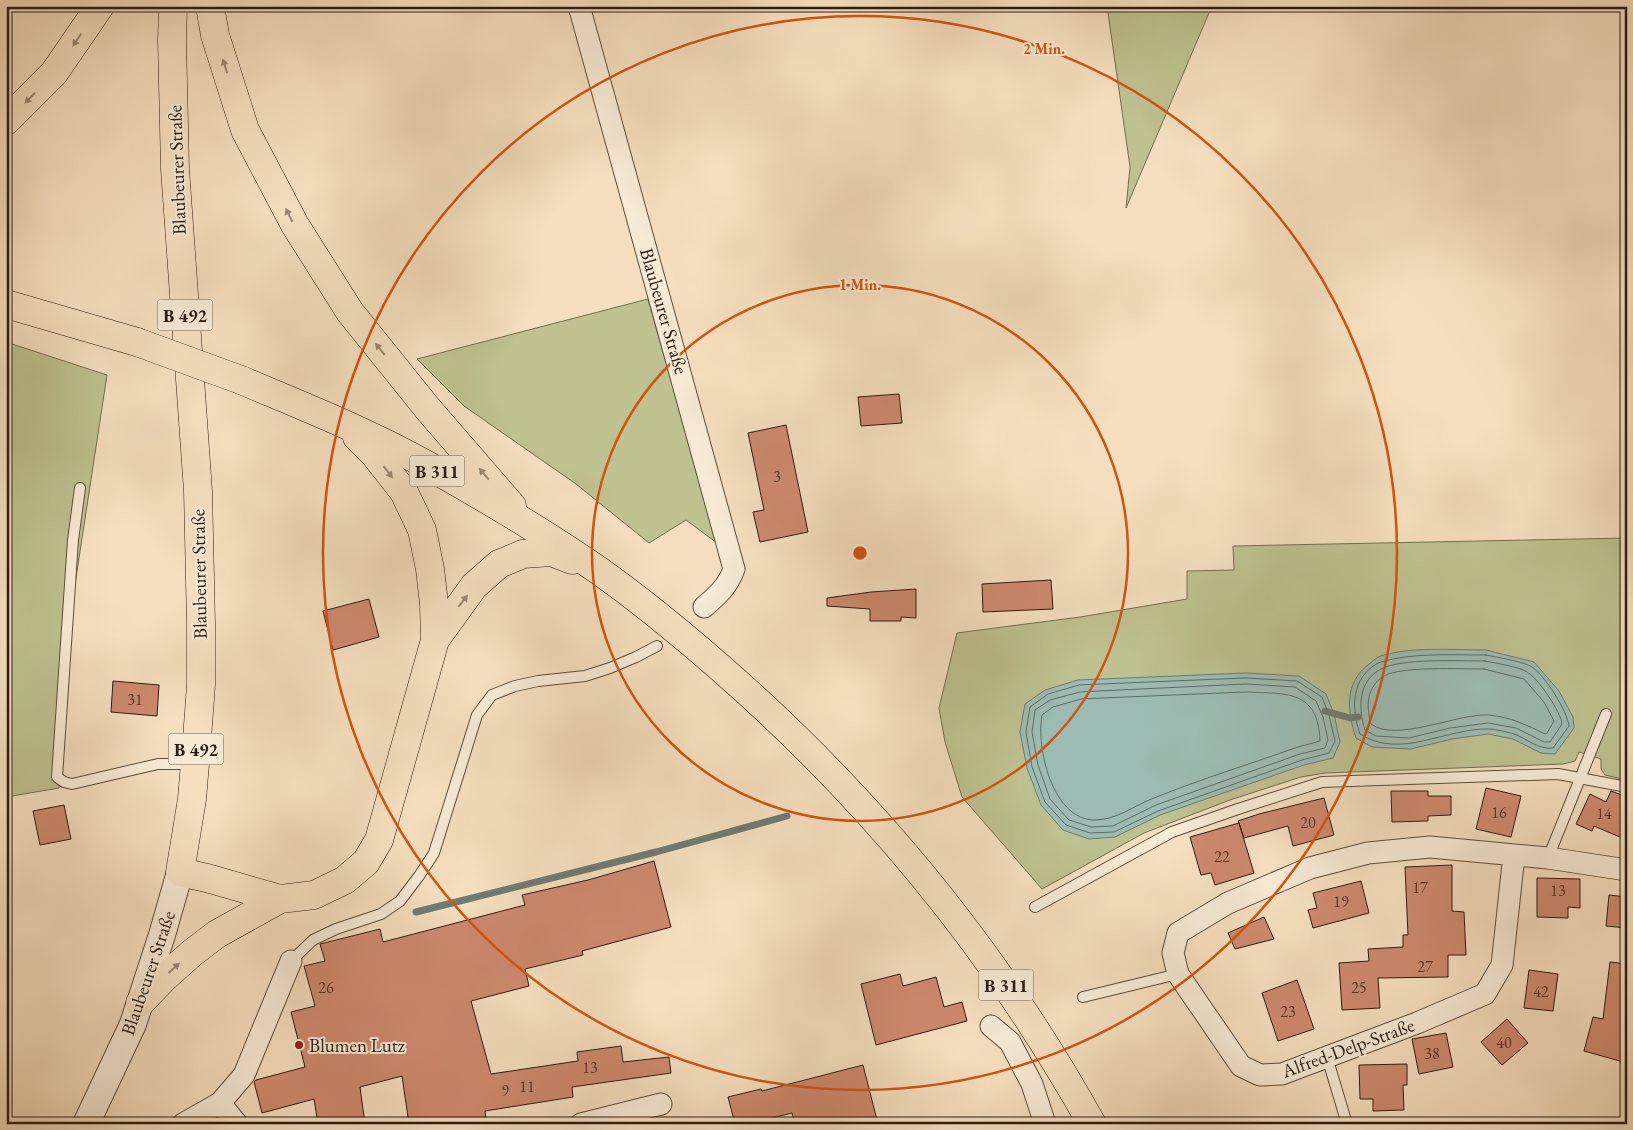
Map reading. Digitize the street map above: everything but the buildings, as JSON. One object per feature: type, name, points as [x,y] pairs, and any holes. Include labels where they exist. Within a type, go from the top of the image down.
[{"type":"main road","points":[[6,121],[54,73],[100,6]]},
{"type":"main road","name":"Blaubeurer Straße","points":[[174,6],[172,40],[175,169],[198,491],[201,685],[192,799],[180,872]]},
{"type":"main road","points":[[210,6],[216,35],[245,130],[295,225],[350,312],[428,409],[528,524]]},
{"type":"main road","name":"B 311","points":[[15,307],[137,342],[241,380],[343,424],[423,462],[528,524],[599,571],[669,624],[750,693],[831,771],[907,855],[994,967],[1063,1071],[1092,1124]]},
{"type":"main road","points":[[140,1003],[164,978],[217,934],[280,899],[314,894],[345,880],[366,862],[378,840],[435,640],[434,604],[430,569],[422,530],[404,492],[375,455],[343,424]]},
{"type":"main road","points":[[435,640],[474,586],[498,564],[523,554],[551,552],[599,571]]},
{"type":"main road","points":[[180,872],[280,899]]},
{"type":"street","name":"Blaubeurer Straße","points":[[579,6],[734,569],[730,582],[724,590],[704,606]]},
{"type":"street","name":"Alfred-Delp-Straße","points":[[1514,855],[1502,965],[1485,994],[1417,1023],[1282,1074],[1260,1075],[1241,1066],[1178,974],[1173,953],[1178,933],[1228,903],[1310,868],[1368,853],[1430,847],[1548,858],[1627,870]]},
{"type":"street","name":"Blaubeurer Straße","points":[[86,1124],[140,1003],[180,872]]},
{"type":"street","points":[[184,1124],[220,1104],[244,1075],[291,961]]},
{"type":"street","points":[[991,1026],[1010,1042],[1032,1084],[1045,1124]]},
{"type":"street","points":[[220,1104],[237,1124]]},
{"type":"street","points":[[581,1124],[661,1104]]},
{"type":"lane","points":[[80,488],[73,540],[57,777],[64,782],[72,784],[158,764],[195,764]]},
{"type":"lane","points":[[291,961],[313,940],[336,929],[380,914],[400,900],[419,876],[434,853],[477,716],[492,695],[515,686],[538,681],[585,676],[602,671],[657,646]]},
{"type":"lane","points":[[1548,858],[1606,714]]},
{"type":"lane","points":[[1035,907],[1172,832],[1322,782],[1558,774],[1627,787]]},
{"type":"lane","points":[[1083,997],[1178,974]]},
{"type":"lane","points":[[1327,1057],[1346,1124]]},
{"type":"green space","points":[[1107,6],[1212,6],[1126,208],[1130,167]]},
{"type":"green space","points":[[648,299],[717,543],[686,520],[649,543],[576,484],[464,406],[417,359]]},
{"type":"green space","points":[[6,342],[107,375],[70,617],[59,788],[6,797]]},
{"type":"green space","points":[[1627,538],[1627,780],[1605,775],[1601,769],[1601,759],[1579,752],[1575,761],[1563,764],[1325,773],[1301,777],[1230,800],[1144,833],[1042,889],[962,797],[945,742],[939,708],[957,633],[1080,617],[1187,599],[1187,571],[1234,570],[1233,546]]},
{"type":"water","points":[[1417,650],[1486,650],[1534,662],[1559,691],[1573,717],[1574,728],[1555,754],[1541,753],[1513,739],[1488,734],[1452,739],[1411,749],[1372,747],[1356,738],[1350,708],[1352,689],[1355,680],[1361,672],[1378,657]]},
{"type":"water","points":[[1246,673],[1299,676],[1326,694],[1334,714],[1340,742],[1333,758],[1304,765],[1160,815],[1115,837],[1089,839],[1063,830],[1041,805],[1027,768],[1020,732],[1025,704],[1045,690],[1078,680]]},
{"type":"waterway","points":[[1325,711],[1350,718],[1358,717]]},
{"type":"waterway","points":[[416,912],[656,852],[787,816]]},
{"type":"place","name":"Blumen Lutz","points":[[299,1045]]}]
